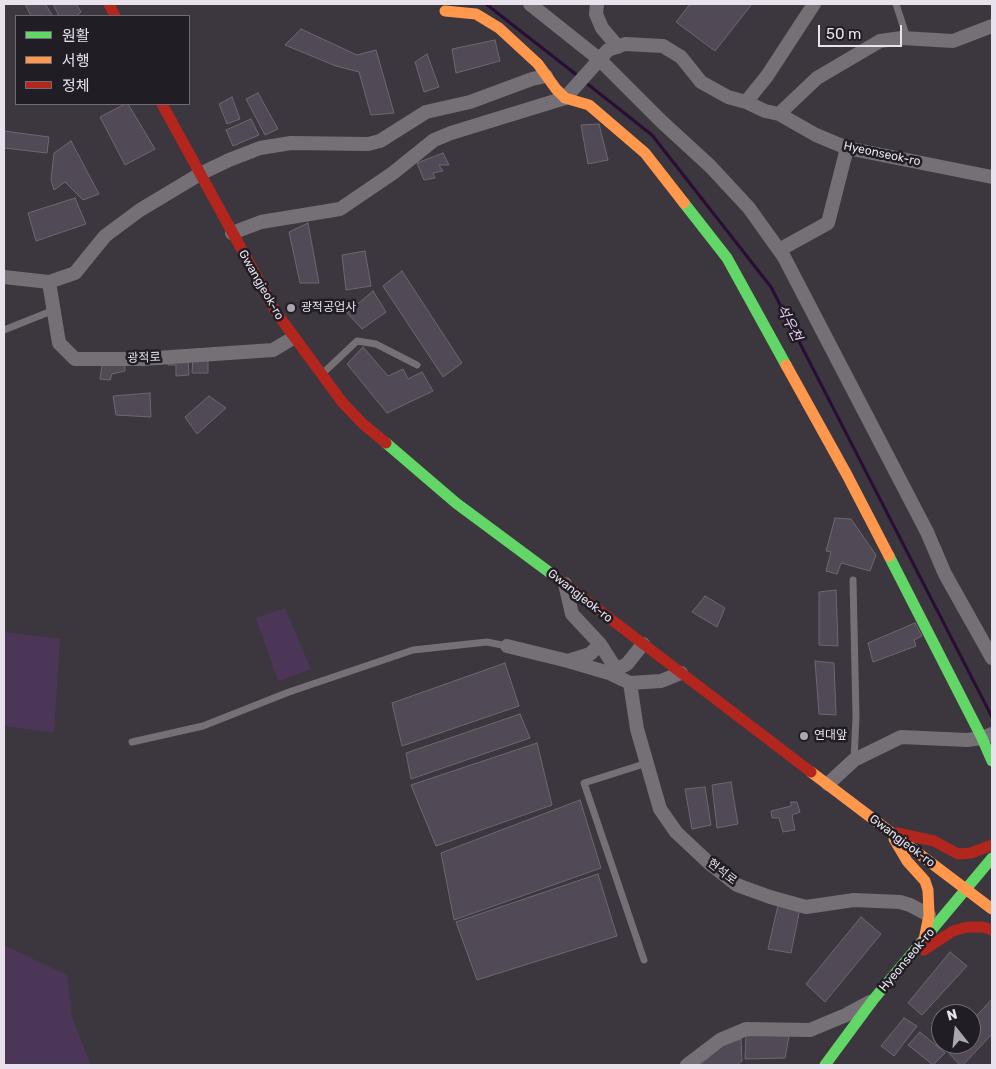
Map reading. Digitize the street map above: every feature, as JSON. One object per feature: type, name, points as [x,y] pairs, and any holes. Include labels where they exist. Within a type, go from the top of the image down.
[{"type":"main road","points":[[109,4],[115,15]]},
{"type":"main road","points":[[445,11],[476,14],[499,28],[538,64],[556,89],[589,105],[645,154],[726,258],[847,475],[987,736],[992,761]]},
{"type":"main road","points":[[163,105],[201,177]]},
{"type":"main road","name":"Gwangjeok-ro","points":[[201,177],[276,312],[321,375],[342,402],[363,424],[456,503],[992,909]]},
{"type":"main road","points":[[890,831],[907,861],[924,881],[928,890],[929,915],[924,940]]},
{"type":"main road","points":[[890,831],[934,841],[958,854],[971,853],[992,845]]},
{"type":"main road","name":"Hyeonseok-ro","points":[[825,1065],[873,1000],[992,858]]},
{"type":"main road","points":[[904,963],[953,931],[967,927],[983,927],[992,930]]},
{"type":"street","points":[[530,4],[599,59],[661,121],[710,166],[749,208],[784,257],[927,532],[944,574],[992,658]]},
{"type":"street","points":[[230,229],[340,209],[393,173],[434,140],[568,95],[608,50],[618,47],[602,28],[596,14],[597,4]]},
{"type":"street","points":[[746,102],[772,68],[814,4]]},
{"type":"street","points":[[779,114],[817,78],[880,41],[907,38],[954,40],[992,26]]},
{"type":"street","name":"Hyeonseok-ro","points":[[618,47],[625,44],[663,46],[681,57],[701,82],[728,97],[746,102],[765,112],[779,114],[816,135],[847,148],[992,177]]},
{"type":"street","points":[[4,277],[49,282],[75,273],[105,236],[140,210],[229,160],[260,148],[291,143],[368,144],[380,141],[426,112],[470,102],[532,79],[546,76]]},
{"type":"street","points":[[779,250],[828,223],[847,148]]},
{"type":"street","name":"광적로","points":[[49,282],[59,343],[76,359],[142,359],[273,350],[294,338]]},
{"type":"street","points":[[564,584],[572,614],[600,644],[612,671]]},
{"type":"street","points":[[568,661],[590,654],[600,644]]},
{"type":"street","points":[[612,671],[626,664],[643,644]]},
{"type":"street","points":[[507,646],[612,671],[630,683],[661,681],[681,673]]},
{"type":"street","name":"현석로","points":[[630,683],[638,729],[660,809],[676,832],[709,863],[737,885],[770,897],[806,906],[854,900],[900,902],[929,915]]},
{"type":"street","points":[[828,784],[854,760],[901,737],[967,740],[987,736]]},
{"type":"street","points":[[687,1065],[720,1040],[746,1029],[810,1030],[846,1015],[873,1000]]},
{"type":"lane","points":[[896,4],[907,38]]},
{"type":"lane","points":[[4,330],[54,310]]},
{"type":"lane","points":[[321,375],[358,341],[376,344],[417,365]]},
{"type":"lane","points":[[853,580],[856,717],[854,760]]},
{"type":"lane","points":[[132,742],[203,726],[289,692],[413,650],[487,642],[507,646]]},
{"type":"lane","points":[[644,960],[584,783],[647,763]]},
{"type":"shaded area","points":[[285,608],[311,669],[278,681],[256,618]]},
{"type":"shaded area","points":[[4,632],[60,639],[54,733],[4,726]]},
{"type":"shaded area","points":[[4,945],[67,975],[72,1017],[91,1065],[4,1065]]},
{"type":"building","points":[[25,4],[45,4],[52,15],[30,15]]},
{"type":"building","points":[[53,4],[76,4],[81,12],[77,15],[58,15]]},
{"type":"building","points":[[690,4],[752,4],[715,51],[676,22]]},
{"type":"building","points":[[301,29],[357,55],[376,50],[394,113],[371,115],[359,72],[336,66],[285,45]]},
{"type":"building","points":[[495,40],[500,61],[456,73],[452,49]]},
{"type":"building","points":[[427,54],[439,87],[424,92],[415,62]]},
{"type":"building","points":[[258,93],[278,129],[265,135],[246,99]]},
{"type":"building","points":[[232,97],[240,119],[227,124],[219,104]]},
{"type":"building","points":[[123,105],[129,105],[155,149],[125,165],[100,117]]},
{"type":"building","points":[[251,119],[259,135],[233,146],[226,130]]},
{"type":"building","points":[[599,124],[608,160],[588,164],[581,125]]},
{"type":"building","points":[[4,131],[49,137],[47,153],[4,148]]},
{"type":"building","points":[[71,141],[99,194],[83,200],[65,182],[54,190],[51,180],[54,153]]},
{"type":"building","points":[[443,153],[449,165],[439,165],[443,171],[433,173],[435,178],[424,180],[417,163]]},
{"type":"building","points":[[75,198],[86,224],[36,241],[28,213]]},
{"type":"building","points":[[308,223],[319,283],[300,283],[289,232]]},
{"type":"building","points":[[365,251],[371,286],[346,290],[342,255]]},
{"type":"building","points":[[402,271],[462,363],[443,377],[383,286]]},
{"type":"building","points":[[373,291],[386,312],[362,329],[347,313]]},
{"type":"building","points":[[363,347],[388,376],[403,369],[408,379],[422,372],[433,391],[387,413],[347,364]]},
{"type":"building","points":[[193,357],[208,358],[208,373],[192,373]]},
{"type":"building","points":[[167,359],[188,359],[189,375],[176,376],[176,365],[168,365]]},
{"type":"building","points":[[125,362],[125,371],[112,374],[110,380],[100,379],[102,365]]},
{"type":"building","points":[[150,393],[151,417],[116,415],[113,396]]},
{"type":"building","points":[[209,396],[226,408],[197,434],[185,417]]},
{"type":"building","points":[[835,518],[851,519],[876,555],[870,571],[841,563],[837,574],[826,571],[831,552],[826,551]]},
{"type":"building","points":[[836,590],[838,646],[819,645],[819,592]]},
{"type":"building","points":[[705,596],[725,608],[717,627],[692,612]]},
{"type":"building","points":[[915,623],[922,636],[914,640],[916,646],[873,662],[868,643]]},
{"type":"building","points":[[815,661],[834,663],[836,715],[819,714]]},
{"type":"building","points":[[505,663],[519,706],[402,746],[392,703]]},
{"type":"building","points":[[520,714],[530,738],[411,779],[406,753]]},
{"type":"building","points":[[537,743],[552,805],[436,846],[411,785]]},
{"type":"building","points":[[731,782],[738,824],[717,828],[712,785]]},
{"type":"building","points":[[705,787],[711,825],[692,829],[685,789]]},
{"type":"building","points":[[580,800],[601,868],[454,920],[441,853]]},
{"type":"building","points":[[791,802],[797,802],[800,812],[792,815],[795,830],[783,832],[779,818],[772,818],[771,811],[791,806]]},
{"type":"building","points":[[598,874],[617,936],[477,980],[456,922]]},
{"type":"building","points":[[778,905],[800,908],[791,953],[768,949]]},
{"type":"building","points":[[861,917],[881,934],[825,1002],[806,984]]},
{"type":"building","points":[[950,952],[967,966],[922,1015],[908,1003]]},
{"type":"building","points":[[992,999],[992,1034],[981,1046],[981,1011]]},
{"type":"building","points":[[904,1018],[917,1026],[894,1056],[881,1046]]},
{"type":"building","points":[[920,1032],[931,1041],[931,1054],[944,1054],[933,1065],[908,1045]]},
{"type":"building","points":[[746,1035],[789,1036],[785,1058],[745,1059]]},
{"type":"building","points":[[741,1039],[742,1061],[737,1065],[700,1065],[723,1045]]},
{"type":"building","points":[[950,1054],[973,1054],[963,1065],[960,1065]]},
{"type":"waterway","name":"석우천","points":[[486,4],[578,76]]},
{"type":"waterway","name":"석우천","points":[[585,82],[652,135],[771,287],[992,717]]},
{"type":"traffic: fast","points":[[684,203],[727,258],[786,365]]},
{"type":"traffic: fast","points":[[386,443],[456,503],[553,575]]},
{"type":"traffic: fast","points":[[889,556],[992,761]]},
{"type":"traffic: fast","points":[[825,1065],[873,1000],[992,858]]},
{"type":"traffic: slow","points":[[445,11],[476,14],[499,28],[538,64],[565,98],[589,105],[645,153],[684,203]]},
{"type":"traffic: slow","points":[[786,365],[889,556]]},
{"type":"traffic: slow","points":[[811,772],[992,909]]},
{"type":"traffic: slow","points":[[894,839],[907,861],[925,881],[928,890],[929,915],[924,940]]},
{"type":"traffic: jam","points":[[109,4],[114,15]]},
{"type":"traffic: jam","points":[[163,105],[276,312],[342,402],[363,424],[386,443]]},
{"type":"traffic: jam","points":[[553,575],[811,772]]},
{"type":"traffic: jam","points":[[897,833],[934,841],[958,854],[971,853],[992,845]]},
{"type":"traffic: jam","points":[[924,950],[953,931],[967,927],[983,927],[992,930]]},
{"type":"place","name":"광적공업사","points":[[291,308]]},
{"type":"place","name":"연대앞","points":[[804,736]]}]
